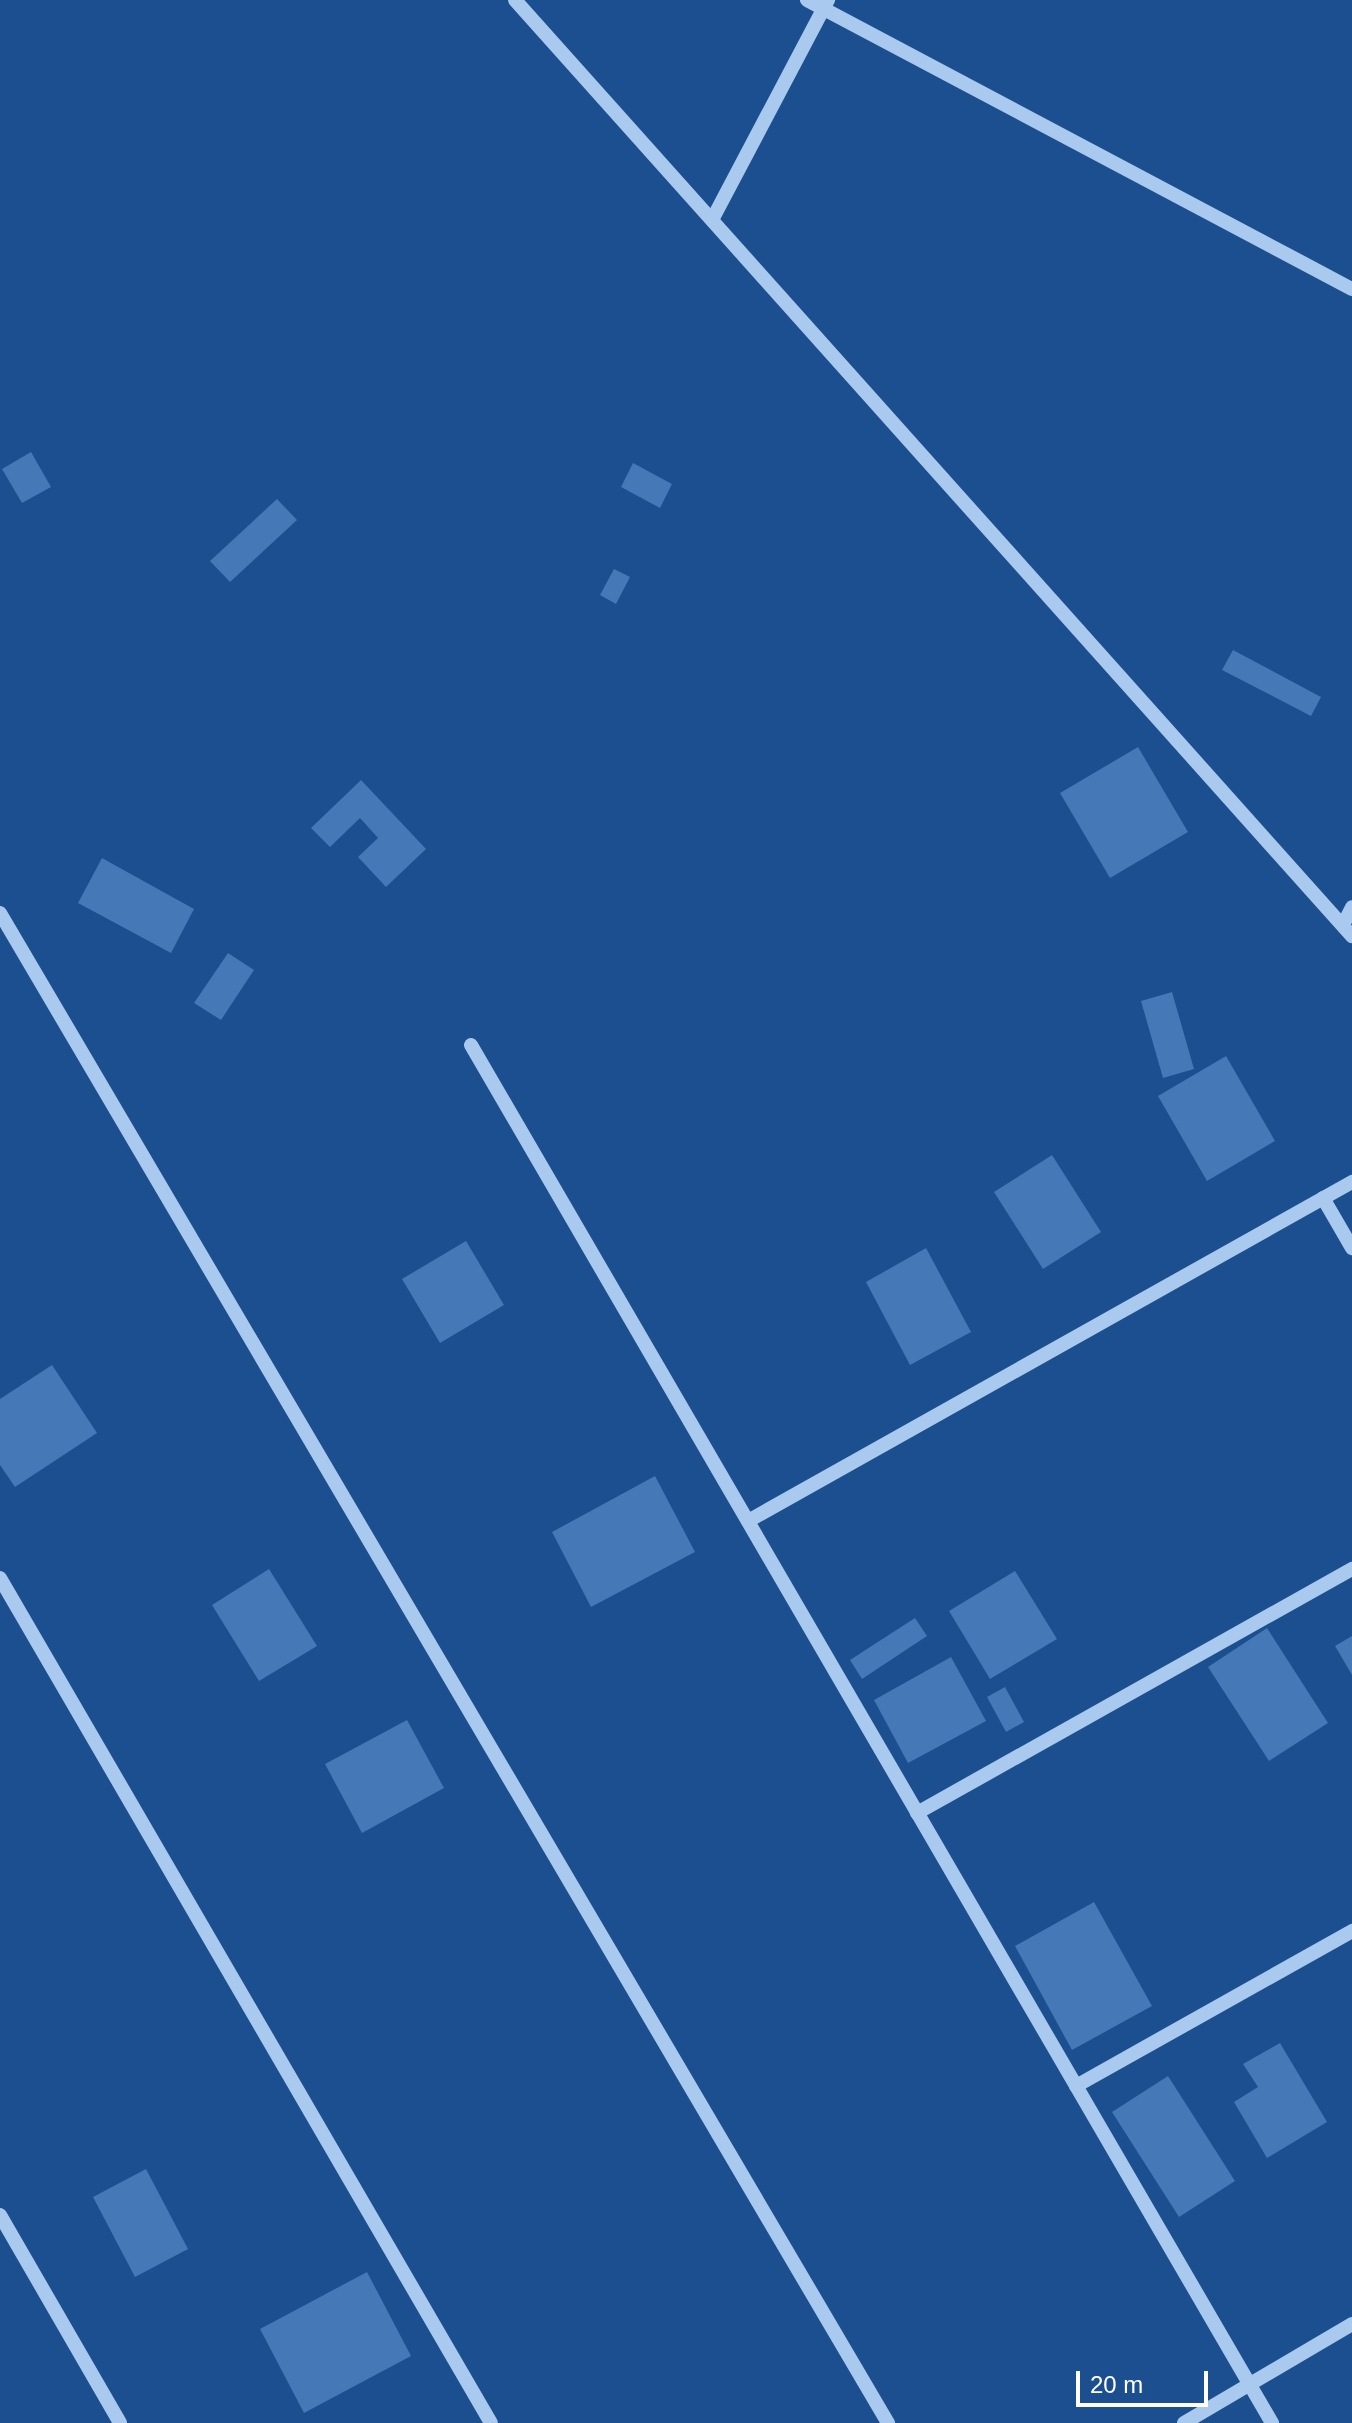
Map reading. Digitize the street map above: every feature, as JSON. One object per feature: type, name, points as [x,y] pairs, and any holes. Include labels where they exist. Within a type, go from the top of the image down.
[{"type":"street","points":[[515,0],[1347,930]]},
{"type":"street","points":[[807,0],[826,4],[1352,289]]},
{"type":"street","points":[[712,220],[826,4]]},
{"type":"street","points":[[1347,930],[1352,907]]},
{"type":"street","points":[[0,913],[888,2423]]},
{"type":"street","points":[[471,1045],[1272,2423]]},
{"type":"street","points":[[748,1521],[1352,1182]]},
{"type":"street","points":[[1323,1198],[1352,1248]]},
{"type":"street","points":[[917,1813],[1352,1569]]},
{"type":"street","points":[[0,1578],[491,2423]]},
{"type":"street","points":[[1076,2086],[1352,1931]]},
{"type":"street","points":[[0,2215],[120,2423]]},
{"type":"street","points":[[1184,2423],[1352,2324]]},
{"type":"building","points":[[31,452],[51,487],[22,503],[2,469]]},
{"type":"building","points":[[633,463],[672,484],[660,508],[621,487]]},
{"type":"building","points":[[277,499],[297,520],[230,582],[210,561]]},
{"type":"building","points":[[614,569],[630,577],[616,604],[600,595]]},
{"type":"building","points":[[1233,650],[1321,697],[1311,716],[1222,670]]},
{"type":"building","points":[[1138,747],[1188,832],[1110,878],[1060,793]]},
{"type":"building","points":[[361,780],[426,849],[386,887],[358,857],[378,838],[360,818],[330,847],[311,828]]},
{"type":"building","points":[[102,858],[194,909],[171,953],[78,903]]},
{"type":"building","points":[[228,953],[254,970],[221,1020],[194,1003]]},
{"type":"building","points":[[1172,992],[1194,1069],[1163,1078],[1141,1001]]},
{"type":"building","points":[[1226,1056],[1275,1141],[1207,1181],[1158,1096]]},
{"type":"building","points":[[1052,1155],[1101,1232],[1043,1269],[994,1192]]},
{"type":"building","points":[[466,1241],[504,1305],[440,1343],[402,1279]]},
{"type":"building","points":[[926,1248],[971,1332],[910,1365],[866,1282]]},
{"type":"building","points":[[52,1365],[97,1433],[15,1487],[0,1465],[0,1399]]},
{"type":"building","points":[[655,1476],[695,1552],[591,1607],[552,1532]]},
{"type":"building","points":[[269,1569],[317,1646],[259,1681],[212,1605]]},
{"type":"building","points":[[1015,1571],[1057,1639],[990,1679],[949,1611]]},
{"type":"building","points":[[915,1618],[927,1636],[862,1679],[850,1660]]},
{"type":"building","points":[[1267,1628],[1328,1723],[1269,1761],[1208,1667]]},
{"type":"building","points":[[1352,1636],[1352,1675],[1335,1646]]},
{"type":"building","points":[[951,1657],[986,1721],[908,1763],[874,1700]]},
{"type":"building","points":[[1005,1687],[1024,1722],[1006,1732],[987,1697]]},
{"type":"building","points":[[407,1720],[444,1788],[362,1833],[325,1764]]},
{"type":"building","points":[[1094,1902],[1152,2006],[1072,2050],[1015,1946]]},
{"type":"building","points":[[1280,2043],[1327,2122],[1267,2158],[1234,2102],[1258,2087],[1243,2064]]},
{"type":"building","points":[[1168,2076],[1235,2181],[1179,2217],[1112,2112]]},
{"type":"building","points":[[146,2169],[188,2249],[135,2277],[93,2197]]},
{"type":"building","points":[[367,2272],[411,2356],[304,2413],[260,2329]]}]
